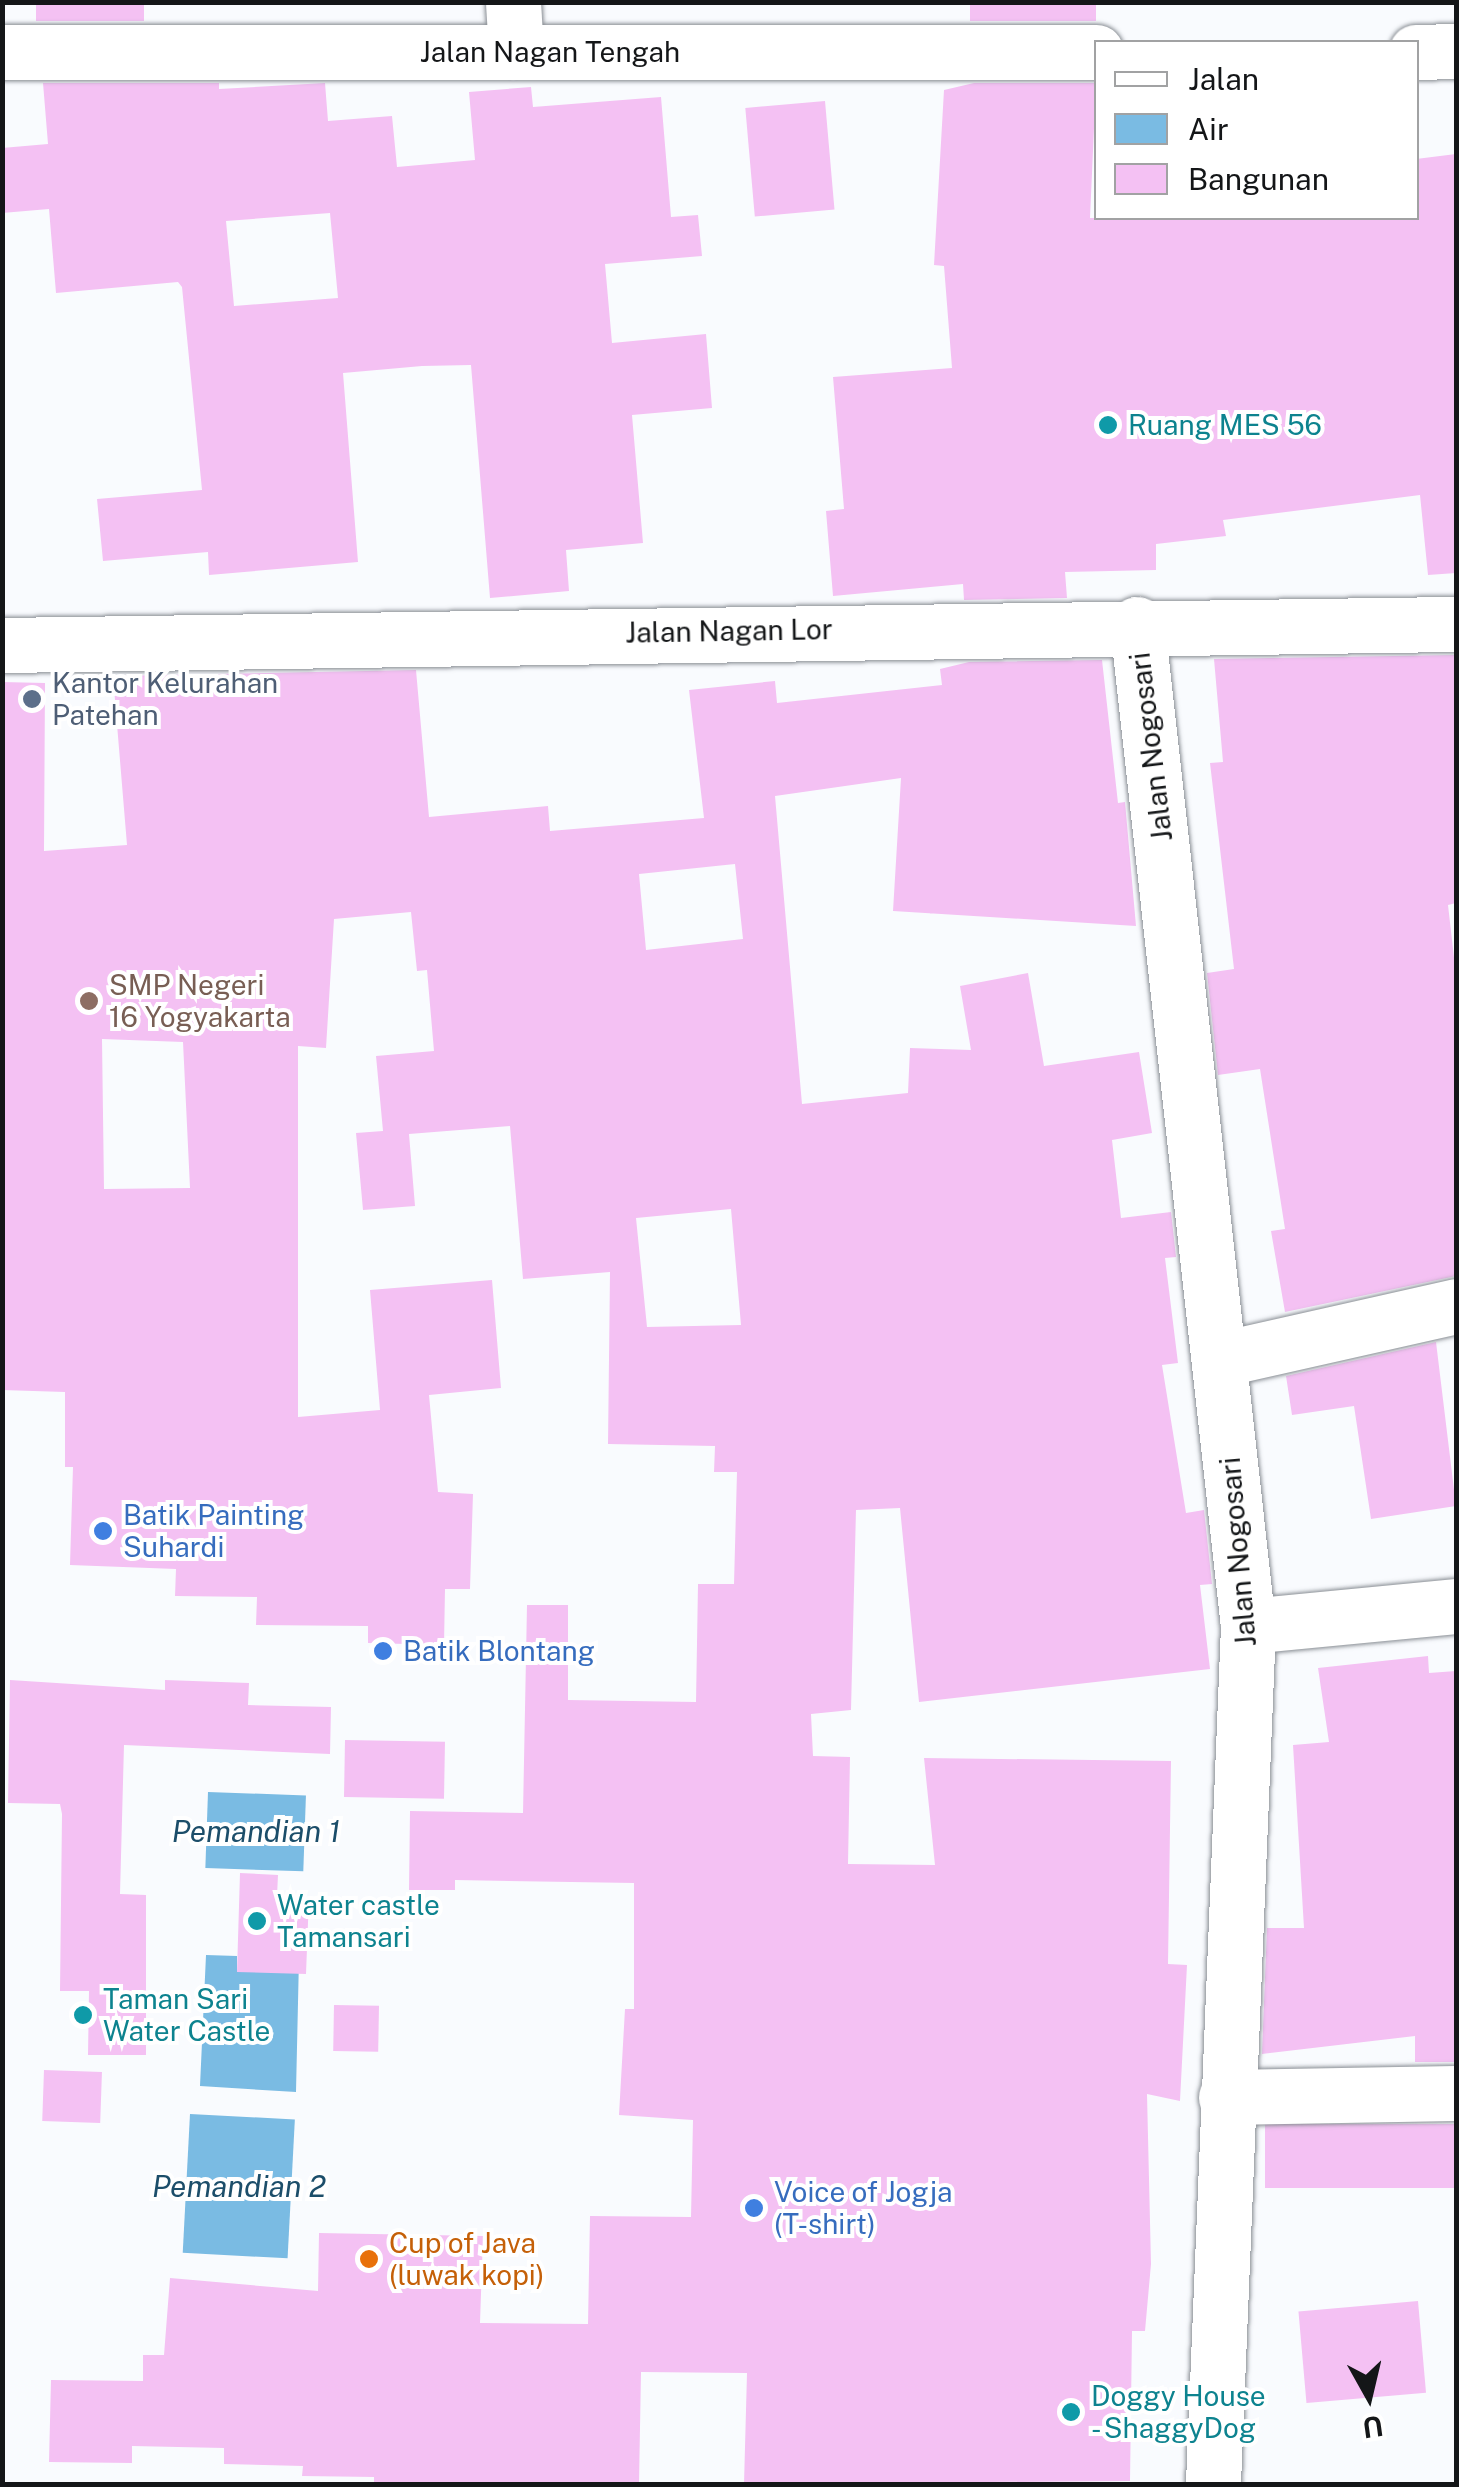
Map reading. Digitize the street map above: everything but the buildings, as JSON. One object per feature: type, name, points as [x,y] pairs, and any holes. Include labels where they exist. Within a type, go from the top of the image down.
[{"type":"street","name":"Jalan Nagan Tengah","points":[[2,52],[514,27],[1094,52]]},
{"type":"street","points":[[1419,52],[1456,52]]},
{"type":"street","name":"Jalan Nagan Lor","points":[[2,645],[1137,624],[1456,624]]},
{"type":"street","name":"Jalan Nogosari","points":[[1137,624],[1248,1626],[1213,2484]]},
{"type":"street","points":[[1221,1359],[1456,1306]]},
{"type":"street","points":[[1248,1626],[1456,1606]]},
{"type":"street","points":[[1226,2098],[1456,2093]]},
{"type":"water","name":"Pemandian 1","points":[[208,1792],[306,1795],[303,1871],[205,1868]]},
{"type":"water","name":"Pemandian 2","points":[[206,1955],[237,1956],[237,1972],[299,1958],[296,2092],[200,2086]]},
{"type":"water","name":"Pemandian 2","points":[[190,2114],[295,2119],[288,2258],[183,2253]]},
{"type":"place","name":"Ruang MES 56","points":[[1108,425]]},
{"type":"place","name":"Kantor Kelurahan Patehan","points":[[32,699]]},
{"type":"place","name":"SMP Negeri 16 Yogyakarta","points":[[89,1001]]},
{"type":"place","name":"Batik Painting Suhardi","points":[[103,1531]]},
{"type":"place","name":"Batik Blontang","points":[[383,1651]]},
{"type":"place","name":"Water castle Tamansari","points":[[257,1921]]},
{"type":"place","name":"Taman Sari Water Castle","points":[[83,2015]]},
{"type":"place","name":"Voice of Jogja (T-shirt)","points":[[754,2208]]},
{"type":"place","name":"Cup of Java (luwak kopi)","points":[[369,2259]]},
{"type":"place","name":"Doggy House - ShaggyDog","points":[[1071,2412]]}]
